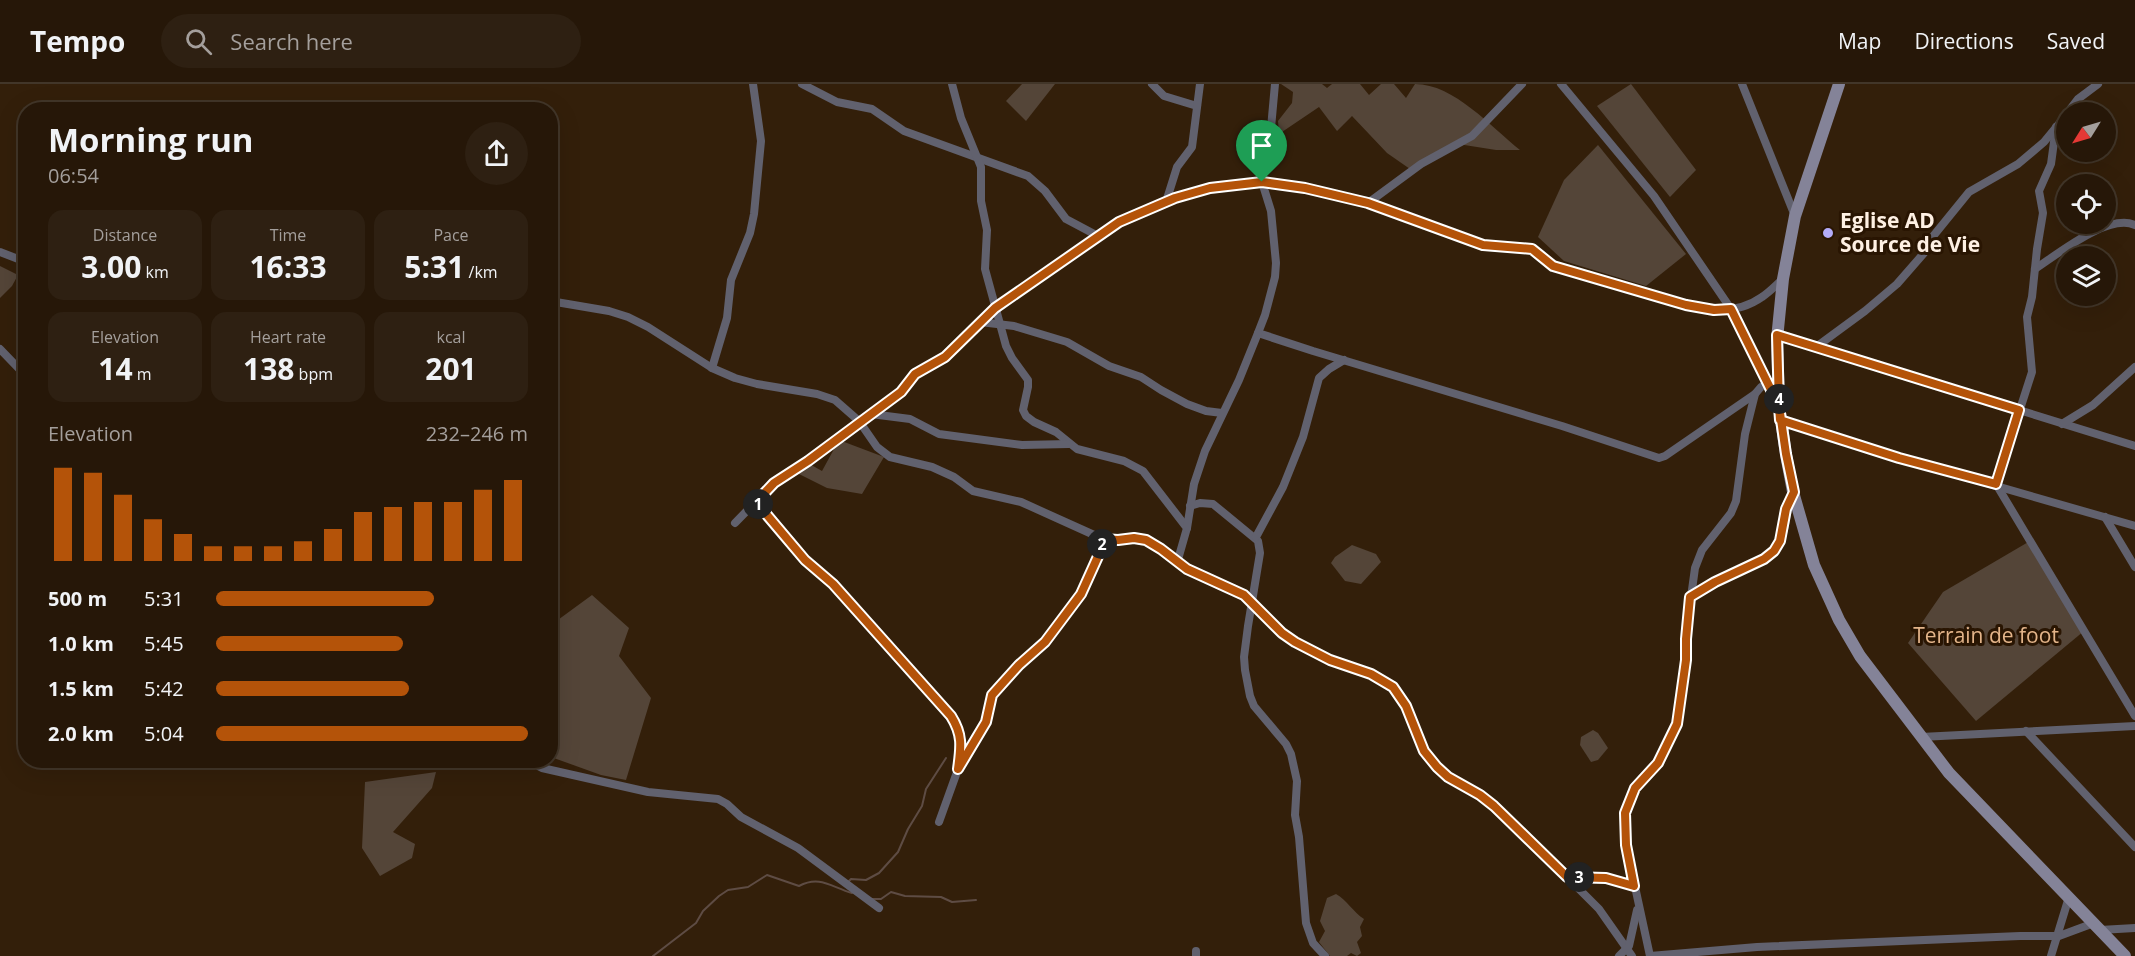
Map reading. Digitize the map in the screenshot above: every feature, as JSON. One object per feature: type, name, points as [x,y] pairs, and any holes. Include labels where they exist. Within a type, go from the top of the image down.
[{"type":"main road","points":[[1839,84],[1795,216],[1783,279],[1777,335],[1780,420],[1794,492],[1814,564],[1839,620],[1866,665],[1962,789],[2126,956]]},
{"type":"street","points":[[712,368],[727,318],[731,280],[750,233],[754,214],[761,141],[753,84]]},
{"type":"street","points":[[802,84],[837,102],[872,109],[904,131],[1028,176],[1045,191],[1066,219],[1098,236]]},
{"type":"street","points":[[952,84],[961,118],[979,159],[981,201],[987,230],[985,269],[998,324],[1008,352],[1028,380],[1023,410],[1026,416],[1056,432],[1069,444],[1089,453],[1124,460],[1143,471],[1187,528]]},
{"type":"street","points":[[1152,84],[1164,96],[1197,106]]},
{"type":"street","points":[[1166,202],[1174,172],[1192,147],[1200,84]]},
{"type":"street","points":[[1177,562],[1204,451],[1239,380],[1258,333],[1275,278],[1276,263],[1271,211],[1262,182],[1262,154],[1271,128],[1275,84]]},
{"type":"street","points":[[1368,203],[1421,164],[1472,136],[1522,84]]},
{"type":"street","points":[[1561,84],[1654,196],[1731,309],[1779,406]]},
{"type":"street","points":[[1742,84],[1795,216]]},
{"type":"street","points":[[2076,102],[2098,84]]},
{"type":"street","points":[[2056,127],[2051,164],[2039,191],[2043,213],[2032,297],[2027,317],[2032,372],[1996,484],[2135,716]]},
{"type":"street","points":[[1816,347],[1897,284],[1924,253],[1930,240],[1969,192],[2018,164],[2044,142],[2056,127]]},
{"type":"street","points":[[735,523],[774,483],[808,461],[901,392],[915,374],[945,357],[995,308],[1124,219],[1215,186],[1262,182],[1305,188],[1368,203],[1483,245],[1532,249],[1553,266],[1686,305],[1714,310],[1731,309],[1758,300],[1783,279]]},
{"type":"street","points":[[2035,269],[2092,232],[2122,222],[2135,225]]},
{"type":"street","points":[[0,252],[18,259]]},
{"type":"street","points":[[558,302],[609,311],[628,317],[657,332],[712,368],[735,378],[818,394],[835,400],[859,422],[878,447],[890,457],[932,467],[954,477],[973,491],[1021,502],[1103,539],[1146,540],[1195,573],[1234,589],[1252,601],[1282,633],[1295,642],[1330,660],[1371,674],[1393,687],[1406,706],[1424,751],[1437,767],[1448,777],[1480,795],[1494,806],[1599,909],[1630,953]]},
{"type":"street","points":[[980,322],[1014,326],[1066,342],[1109,366],[1141,377],[1187,404],[1206,411],[1222,413]]},
{"type":"street","points":[[1258,333],[1659,458],[1758,390],[1741,452],[1736,501],[1731,513],[1709,539],[1698,558],[1693,577],[1686,660],[1677,724],[1658,763],[1635,788],[1625,813],[1626,845],[1650,956],[1757,947],[2059,936],[2097,927],[2135,928]]},
{"type":"street","points":[[1777,335],[2135,446]]},
{"type":"street","points":[[0,349],[18,368]]},
{"type":"street","points":[[1256,537],[1283,487],[1305,432],[1319,378],[1344,360]]},
{"type":"street","points":[[2062,424],[2093,405],[2135,367]]},
{"type":"street","points":[[871,414],[910,419],[939,434],[1022,446],[1069,444]]},
{"type":"street","points":[[1780,420],[1899,458],[2135,525]]},
{"type":"street","points":[[1690,597],[1764,559],[1774,551],[1780,541],[1786,509],[1794,492]]},
{"type":"street","points":[[756,502],[805,560],[833,584],[951,716],[960,737],[958,769]]},
{"type":"street","points":[[1190,506],[1206,502],[1213,504],[1256,537],[1260,553],[1244,657],[1248,686],[1254,706],[1292,754],[1298,787],[1294,815],[1299,837],[1306,923],[1313,943],[1325,956]]},
{"type":"street","points":[[2105,517],[2135,567]]},
{"type":"street","points":[[939,822],[958,769],[986,722],[992,695],[1019,665],[1045,642],[1081,594],[1100,552],[1103,539]]},
{"type":"street","points":[[1921,736],[2135,726]]},
{"type":"street","points":[[2026,731],[2134,846]]},
{"type":"street","points":[[542,768],[648,792],[718,799],[741,817],[798,848],[879,908]]},
{"type":"street","points":[[1567,877],[1606,878],[1634,886]]},
{"type":"street","points":[[2051,956],[2059,936],[2069,897]]},
{"type":"street","points":[[1630,953],[1638,907]]},
{"type":"street","points":[[1619,956],[1630,953]]},
{"type":"green space","points":[[1022,84],[1055,84],[1026,121],[1006,101]]},
{"type":"green space","points":[[1281,84],[1322,84],[1327,88],[1332,84],[1360,84],[1369,95],[1381,84],[1394,84],[1406,98],[1415,84],[1430,86],[1444,91],[1471,108],[1520,150],[1496,150],[1458,144],[1410,169],[1387,153],[1352,116],[1337,131],[1319,107],[1279,134],[1278,121],[1292,103],[1293,92]]},
{"type":"green space","points":[[1631,84],[1696,170],[1670,197],[1597,106]]},
{"type":"green space","points":[[1598,145],[1686,254],[1646,286],[1564,261],[1538,237],[1564,180]]},
{"type":"green space","points":[[0,266],[18,275],[12,286],[0,298]]},
{"type":"green space","points":[[839,440],[884,457],[862,494],[827,488],[795,472],[806,462],[822,471]]},
{"type":"green space","name":"Terrain de foot","points":[[2030,541],[2084,631],[1976,721],[1908,643],[1943,592]]},
{"type":"green space","points":[[1352,545],[1376,554],[1381,562],[1361,584],[1345,581],[1331,563],[1335,557]]},
{"type":"green space","points":[[592,595],[629,628],[619,656],[651,698],[626,780],[601,775],[558,760],[558,620]]},
{"type":"green space","points":[[1593,730],[1598,733],[1608,748],[1598,760],[1591,762],[1580,745],[1581,737]]},
{"type":"green space","points":[[436,772],[432,788],[393,832],[415,844],[412,858],[380,876],[362,848],[365,782]]},
{"type":"green space","points":[[1336,894],[1364,919],[1360,927],[1362,936],[1357,942],[1361,953],[1357,956],[1351,953],[1347,956],[1330,956],[1319,942],[1325,931],[1320,921],[1327,898]]},
{"type":"waterway","points":[[848,882],[851,879],[866,880],[879,873],[898,852],[922,806],[926,789],[946,758]]},
{"type":"waterway","points":[[653,956],[696,923],[703,911],[719,896],[728,890],[748,887],[767,875],[799,886],[813,882],[825,883],[852,893]]},
{"type":"waterway","points":[[872,899],[881,899],[891,892],[905,896],[941,897],[952,902],[976,900]]},
{"type":"place","name":"Eglise AD Source de Vie","points":[[1828,233]]},
{"type":"route","points":[[1262,182],[1210,188],[1175,198],[1119,222],[995,308],[945,357],[915,374],[901,392],[808,461],[774,483],[756,502],[805,560],[823,573],[951,716],[960,737],[961,750],[958,769],[986,722],[992,695],[1019,665],[1045,642],[1081,594],[1100,552],[1103,539],[1146,540],[1187,569],[1244,595],[1282,633],[1295,642],[1330,660],[1371,674],[1393,687],[1406,706],[1420,744],[1437,767],[1448,777],[1466,786],[1494,806],[1567,877],[1606,878],[1634,886],[1626,845],[1625,813],[1635,788],[1658,763],[1677,724],[1686,660],[1690,597],[1734,572],[1764,559],[1778,546],[1784,531],[1786,509],[1794,492],[1780,420],[1777,335],[2019,410],[1996,484],[1899,458],[1780,420],[1779,406],[1731,309],[1714,310],[1686,305],[1553,266],[1532,249],[1483,245],[1368,203],[1305,188],[1262,182]]}]
